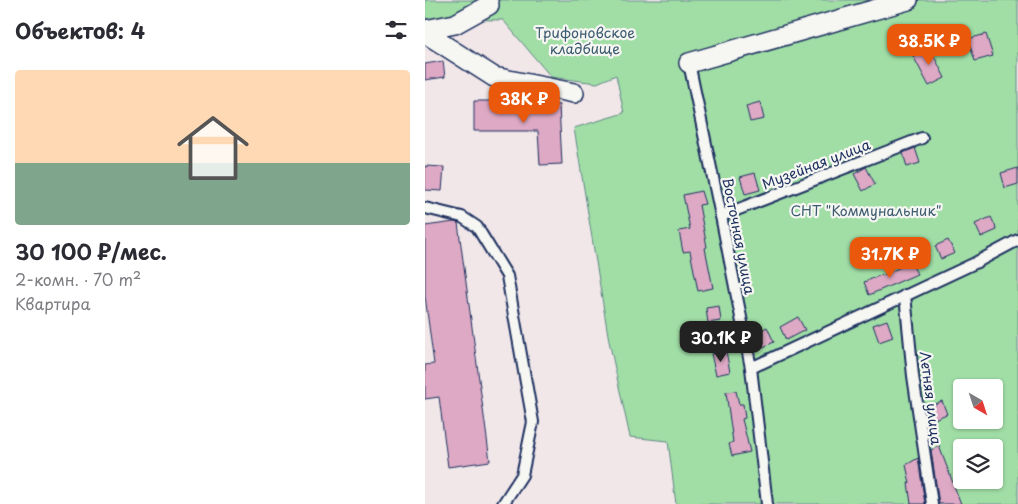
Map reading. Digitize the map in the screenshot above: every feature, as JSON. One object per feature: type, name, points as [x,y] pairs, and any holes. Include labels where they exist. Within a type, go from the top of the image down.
[{"type":"street","points":[[689,63],[908,0]]},
{"type":"street","points":[[425,32],[455,24],[489,3]]},
{"type":"street","points":[[425,32],[494,78],[574,93]]},
{"type":"lane","name":"Восточная улица","points":[[689,63],[751,368],[767,504]]},
{"type":"lane","name":"Музейная улица","points":[[721,216],[922,138]]},
{"type":"lane","points":[[425,208],[462,217],[477,227],[507,276],[533,422],[522,475],[503,504]]},
{"type":"lane","points":[[751,368],[975,264],[1018,240]]},
{"type":"lane","name":"Летняя улица","points":[[905,296],[913,376],[932,504]]},
{"type":"green space","name":"СНТ \"Коммунальник\"","points":[[425,0],[1018,0],[1018,504],[676,504],[668,441],[630,437],[609,341],[574,128],[624,113],[616,75],[597,83],[551,77],[503,20],[425,19]]},
{"type":"building","points":[[986,34],[993,56],[975,61],[968,39]]},
{"type":"building","points":[[929,46],[945,78],[929,86],[912,54]]},
{"type":"building","points":[[443,61],[445,77],[425,80],[425,64]]},
{"type":"building","points":[[474,101],[516,101],[559,105],[562,164],[540,165],[538,131],[474,131]]},
{"type":"building","points":[[760,102],[764,119],[750,122],[746,106]]},
{"type":"building","points":[[915,148],[920,163],[907,167],[903,153]]},
{"type":"building","points":[[425,166],[444,167],[442,191],[425,190]]},
{"type":"building","points":[[866,167],[875,184],[863,191],[854,174]]},
{"type":"building","points":[[1018,168],[1018,184],[1005,188],[1001,173]]},
{"type":"building","points":[[755,173],[760,190],[745,194],[740,177]]},
{"type":"building","points":[[701,191],[705,204],[699,205],[713,288],[698,291],[690,251],[683,252],[679,231],[690,229],[683,195]]},
{"type":"building","points":[[991,217],[997,230],[981,237],[975,224]]},
{"type":"building","points":[[458,223],[490,461],[448,467],[439,397],[425,399],[425,365],[434,364],[425,296],[425,226]]},
{"type":"building","points":[[948,240],[955,253],[941,259],[935,246]]},
{"type":"building","points":[[911,262],[917,274],[869,295],[864,282],[882,276]]},
{"type":"building","points":[[719,306],[721,321],[708,323],[706,308]]},
{"type":"building","points":[[798,317],[805,330],[786,340],[780,327]]},
{"type":"building","points":[[887,320],[893,337],[879,342],[873,325]]},
{"type":"building","points":[[767,327],[774,342],[759,349],[752,335]]},
{"type":"building","points":[[726,351],[730,372],[716,375],[711,354]]},
{"type":"building","points":[[736,391],[739,404],[743,404],[745,418],[742,419],[750,452],[732,456],[729,444],[733,442],[726,392]]},
{"type":"building","points":[[942,401],[947,414],[929,421],[925,408]]},
{"type":"building","points":[[939,446],[953,483],[953,489],[955,489],[961,504],[939,504],[931,450]]},
{"type":"building","points":[[918,458],[925,504],[911,504],[908,483],[910,483],[906,465]]},
{"type":"park label","name":"Трифоновское кладбище","points":[[585,40]]}]
